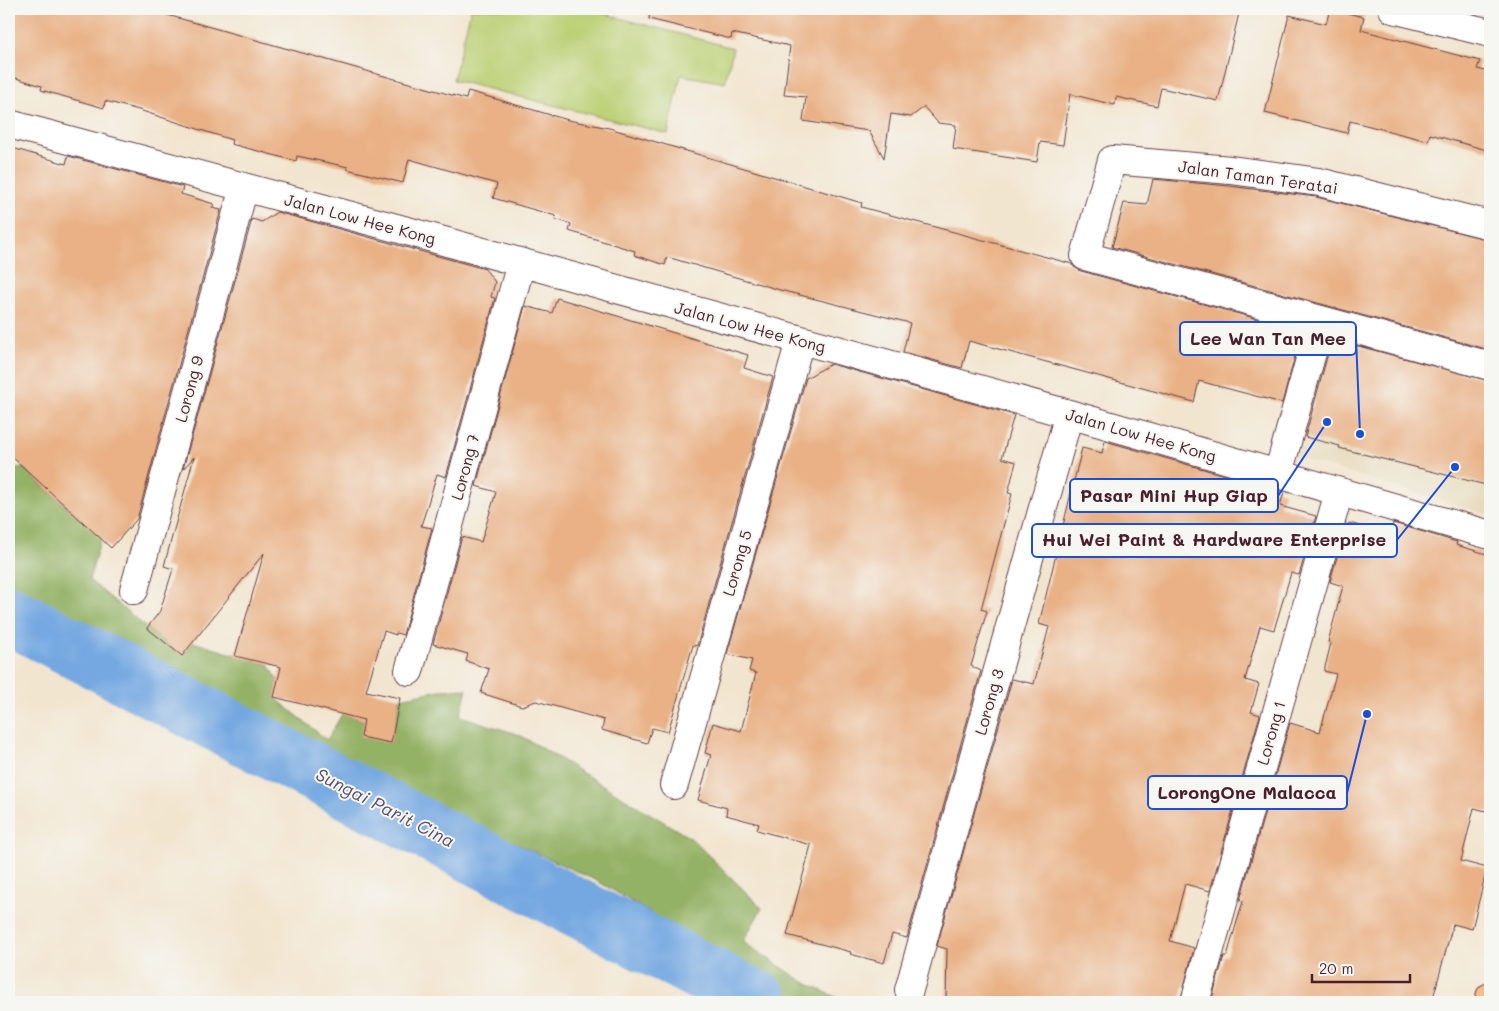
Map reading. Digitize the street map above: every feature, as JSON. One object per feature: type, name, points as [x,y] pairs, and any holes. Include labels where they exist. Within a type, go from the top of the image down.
[{"type":"main road","points":[[1489,1002],[1490,997]]},
{"type":"street","points":[[1393,9],[1490,33]]},
{"type":"street","name":"Jalan Low Hee Kong","points":[[9,124],[1069,414],[1490,535]]},
{"type":"street","name":"Jalan Taman Teratai","points":[[1321,320],[1085,256],[1112,160],[1231,170],[1318,182],[1490,225]]},
{"type":"street","name":"Lorong 9","points":[[134,590],[244,187]]},
{"type":"street","name":"Lorong 7","points":[[409,671],[521,264]]},
{"type":"street","points":[[1278,474],[1321,320],[1490,366]]},
{"type":"street","name":"Lorong 5","points":[[674,785],[800,341]]},
{"type":"street","name":"Lorong 3","points":[[909,990],[1069,414]]},
{"type":"street","name":"Lorong 1","points":[[1195,1002],[1340,492]]},
{"type":"shaded area","points":[[1314,314],[1490,358],[1490,515],[1276,451]]},
{"type":"green space","points":[[471,9],[586,9],[733,48],[725,83],[681,75],[668,134],[453,80]]},
{"type":"green space","points":[[9,467],[23,468],[101,538],[89,580],[181,656],[193,642],[269,665],[278,680],[274,697],[327,740],[342,714],[364,721],[391,743],[400,698],[440,690],[467,689],[460,716],[520,735],[692,839],[762,908],[743,942],[804,982],[846,1002],[801,1002],[759,980],[599,882],[364,773],[190,687],[39,603],[9,589]]},
{"type":"building","points":[[9,9],[146,9],[466,99],[468,91],[568,120],[609,128],[862,203],[861,207],[1072,264],[1081,271],[1302,331],[1282,403],[1199,381],[1194,402],[969,341],[962,368],[903,352],[910,323],[780,290],[667,257],[665,265],[634,255],[635,251],[569,231],[571,224],[555,219],[556,216],[493,198],[497,184],[409,159],[403,183],[347,169],[348,167],[297,156],[296,161],[231,144],[232,140],[139,110],[105,101],[104,108],[41,90],[42,86],[9,76]]},
{"type":"building","points":[[650,9],[1240,9],[1218,101],[1161,88],[1157,106],[1116,97],[1115,105],[1070,94],[1063,145],[1040,142],[1037,162],[953,149],[956,125],[938,123],[924,107],[911,117],[891,114],[884,158],[869,131],[803,121],[806,97],[784,95],[790,46],[732,33],[731,39],[649,19]]},
{"type":"building","points":[[1330,9],[1364,17],[1361,30],[1480,61],[1477,69],[1490,72],[1490,151],[1430,134],[1428,141],[1350,121],[1347,133],[1265,113],[1289,15],[1326,24]]},
{"type":"building","points":[[9,147],[66,164],[68,156],[183,187],[181,194],[214,204],[212,208],[221,210],[137,519],[111,548],[9,454]]},
{"type":"building","points":[[1153,179],[1316,197],[1490,240],[1490,350],[1112,247],[1124,203],[1147,205]]},
{"type":"building","points":[[277,212],[485,269],[495,282],[491,297],[495,298],[446,477],[437,474],[421,526],[432,528],[403,635],[384,631],[366,691],[400,698],[391,743],[361,737],[364,720],[274,697],[281,667],[235,656],[264,553],[182,656],[147,628],[160,611],[173,569],[164,566],[194,457],[183,469],[252,219],[262,222]]},
{"type":"building","points":[[557,298],[748,355],[744,368],[773,377],[697,646],[693,645],[668,732],[652,728],[647,743],[602,730],[604,720],[536,701],[522,706],[481,693],[489,669],[466,661],[468,654],[433,644],[462,537],[481,542],[496,492],[476,486],[525,306],[552,313]]},
{"type":"building","points":[[1332,339],[1490,381],[1490,486],[1339,448],[1340,446],[1305,437]]},
{"type":"building","points":[[831,364],[1014,415],[1002,458],[1016,462],[1008,493],[1012,494],[981,609],[987,611],[971,666],[981,671],[907,938],[892,934],[884,963],[787,935],[811,845],[757,830],[759,824],[726,815],[727,808],[698,800],[711,755],[705,753],[713,723],[741,731],[756,673],[749,671],[752,660],[727,654],[806,378]]},
{"type":"building","points":[[1105,441],[1284,492],[1280,506],[1316,516],[1299,575],[1291,573],[1274,630],[1260,626],[1245,680],[1259,684],[1251,712],[1260,715],[1210,891],[1185,884],[1170,941],[1194,948],[1180,1002],[946,1002],[947,949],[937,946],[1012,679],[1034,684],[1049,627],[1039,624],[1082,448],[1102,453]]},
{"type":"building","points":[[1349,523],[1390,534],[1393,523],[1457,542],[1456,545],[1490,555],[1490,812],[1474,808],[1461,861],[1487,868],[1472,929],[1453,924],[1432,1002],[1211,1002],[1224,956],[1227,956],[1243,901],[1240,900],[1290,723],[1320,732],[1336,674],[1324,671],[1331,643],[1328,642],[1343,586],[1330,582],[1346,524],[1349,525]]},
{"type":"waterway","name":"Sungai Parit Cina","points":[[9,615],[760,1002]]},
{"type":"place","name":"Pasar Mini Hup Giap","points":[[1327,422]]},
{"type":"place","name":"Lee Wan Tan Mee","points":[[1360,434]]},
{"type":"place","name":"Hui Wei Paint & Hardware Enterprise","points":[[1455,467]]},
{"type":"place","name":"LorongOne Malacca","points":[[1367,714]]}]
